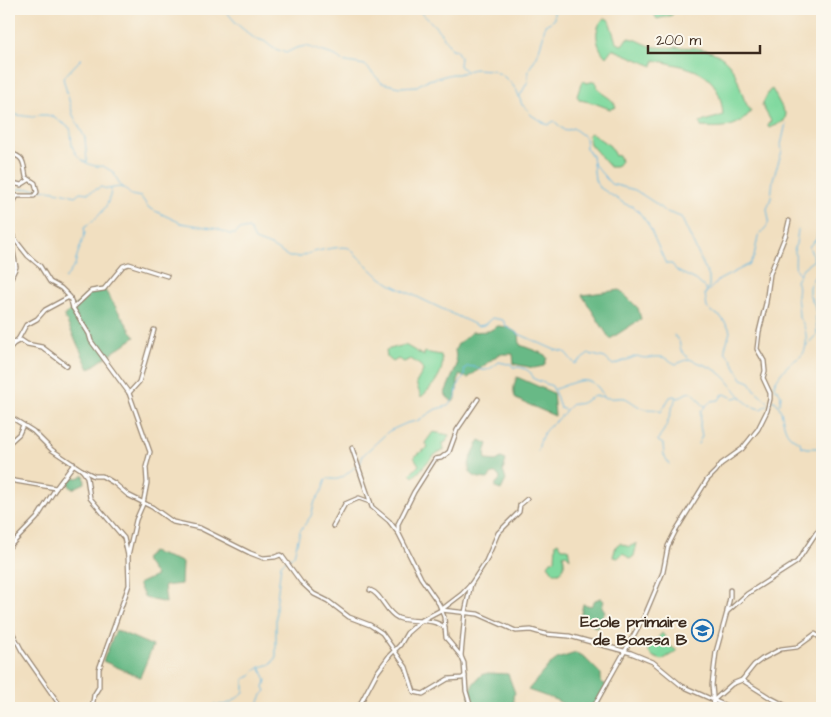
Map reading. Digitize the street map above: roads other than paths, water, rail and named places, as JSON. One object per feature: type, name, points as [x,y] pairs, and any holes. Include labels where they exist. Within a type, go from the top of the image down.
[{"type":"street","points":[[9,153],[21,158],[24,162],[26,177],[36,186],[36,195],[9,195]]},
{"type":"street","points":[[9,182],[20,185],[29,180]]},
{"type":"street","points":[[9,209],[17,196]]},
{"type":"street","points":[[593,708],[646,615],[663,572],[668,546],[675,532],[707,480],[721,464],[742,449],[758,429],[767,411],[770,393],[763,378],[765,371],[764,361],[757,349],[770,274],[786,234],[789,221]]},
{"type":"street","points":[[9,232],[28,256],[40,266],[50,282],[61,288],[70,297],[73,308],[89,334],[91,341],[129,393],[134,412],[150,452],[146,467],[147,483],[144,504],[136,520],[128,556]]},
{"type":"street","points":[[9,282],[16,267],[11,240],[13,236]]},
{"type":"street","points":[[73,308],[91,291],[104,288],[123,266],[129,264],[167,276]]},
{"type":"street","points":[[9,349],[26,325],[37,319],[45,310],[70,297]]},
{"type":"street","points":[[129,393],[138,382],[154,330]]},
{"type":"street","points":[[9,338],[15,343]]},
{"type":"street","points":[[15,343],[20,340],[42,348],[68,366]]},
{"type":"street","points":[[398,533],[398,524],[425,473],[435,459],[441,458],[448,452],[457,430],[478,399]]},
{"type":"street","points":[[9,416],[33,431],[52,450],[82,470],[94,476],[102,476],[128,495],[152,507],[172,522],[200,528],[263,558],[280,555],[287,560],[298,578],[307,588],[349,617],[375,628],[386,639],[406,667],[412,690],[417,694],[423,694],[448,679],[462,678],[464,676]]},
{"type":"street","points":[[9,443],[19,434],[23,425]]},
{"type":"street","points":[[352,448],[372,507],[389,521],[398,533],[421,578],[442,610],[448,642],[461,656],[466,670],[464,676],[471,708]]},
{"type":"street","points":[[9,547],[37,518],[74,464]]},
{"type":"street","points":[[82,470],[87,477],[90,498],[107,520],[122,535],[128,556],[129,585],[99,669],[99,687],[94,695],[92,708]]},
{"type":"street","points":[[9,480],[56,488]]},
{"type":"street","points":[[334,526],[346,504],[359,498],[370,503]]},
{"type":"street","points":[[358,708],[376,674],[400,645],[407,633],[422,620],[442,610],[471,584],[486,560],[498,533],[518,512],[520,505],[527,499]]},
{"type":"street","points":[[727,612],[747,594],[797,562],[818,530],[822,528]]},
{"type":"street","points":[[461,656],[465,612],[471,584]]},
{"type":"street","points":[[370,590],[374,591],[396,616],[400,618],[429,620],[445,628]]},
{"type":"street","points":[[714,708],[712,685],[716,652],[727,612],[730,590]]},
{"type":"street","points":[[442,610],[465,612],[486,617],[516,631],[531,630],[545,634],[569,636],[630,653],[653,662],[682,686],[731,708]]},
{"type":"street","points":[[9,626],[14,637],[59,704],[65,708]]},
{"type":"street","points":[[9,634],[14,637]]},
{"type":"street","points":[[714,700],[732,684],[742,680],[754,665],[773,653],[781,649],[797,647],[815,634],[822,639]]},
{"type":"street","points":[[742,680],[790,708]]},
{"type":"waterway","points":[[224,9],[238,25],[254,38],[264,41],[273,48],[286,53],[306,46],[336,56],[341,61],[365,65],[382,83],[400,87],[417,86],[425,81],[474,69],[492,70],[502,75],[517,91],[522,105],[531,115],[548,125],[554,121],[565,131],[573,128],[585,137],[586,148],[592,156],[593,163],[611,184],[635,190],[664,211],[681,217],[709,277],[709,286],[705,294],[707,308],[721,317],[729,328],[730,332],[725,348],[726,353],[742,379],[750,382],[755,390],[768,402]]},
{"type":"waterway","points":[[416,9],[436,27],[451,49],[456,50],[460,57],[459,66],[465,70]]},
{"type":"waterway","points":[[520,96],[528,81],[529,69],[537,56],[545,25],[554,20],[554,9]]},
{"type":"waterway","points":[[81,59],[63,78],[73,115],[85,138],[87,162]]},
{"type":"waterway","points":[[9,114],[33,117],[47,115],[70,128],[72,145],[76,154],[88,164],[103,166],[113,172],[122,188]]},
{"type":"waterway","points":[[706,293],[719,280],[750,264],[754,257],[758,236],[767,226],[769,220],[767,209],[771,198],[773,179],[782,151],[781,145],[786,123]]},
{"type":"waterway","points":[[593,163],[595,180],[599,187],[625,204],[634,207],[639,212],[648,224],[666,264],[672,264],[677,271],[696,280],[706,289]]},
{"type":"waterway","points":[[9,190],[42,189],[75,196],[80,192],[88,193],[101,187],[107,189],[119,187],[124,188],[131,195],[141,197],[149,208],[181,223],[218,229],[229,234],[236,234],[239,230],[249,228],[255,240],[271,246],[289,257],[301,257],[332,248],[349,248],[377,275],[390,284],[478,326],[484,325],[492,318],[503,320],[507,327],[519,334],[555,350],[565,352],[575,364],[589,354],[605,358],[613,365],[637,356],[644,358],[663,357],[676,364],[689,359],[718,372],[748,404],[761,409],[767,405]]},
{"type":"waterway","points":[[65,279],[75,265],[85,233],[84,227],[94,220],[106,207],[111,189]]},
{"type":"waterway","points":[[780,404],[781,395],[775,389],[774,384],[787,366],[802,355],[806,347],[805,331],[799,318],[797,297],[798,287],[796,281],[800,274],[796,270],[794,248],[798,230]]},
{"type":"waterway","points":[[800,273],[803,268],[814,260],[809,246],[816,240],[818,230]]},
{"type":"waterway","points":[[806,346],[817,334],[815,306],[809,294],[809,287],[822,266]]},
{"type":"waterway","points":[[818,333],[822,327]]},
{"type":"waterway","points":[[674,335],[679,341],[681,350],[689,359]]},
{"type":"waterway","points":[[210,708],[214,704],[222,705],[234,700],[244,692],[244,679],[260,668],[272,664],[276,656],[276,607],[281,564],[294,555],[300,531],[311,516],[315,501],[322,491],[326,479],[341,478],[360,464],[363,455],[389,431],[417,421],[436,409],[448,406],[456,397],[457,387],[465,375],[466,367],[471,366],[487,370],[499,362],[510,363],[513,367],[526,369],[534,379],[552,386],[560,408],[566,410],[573,403],[580,404],[594,396],[625,398],[643,408],[661,412],[670,397],[679,398],[691,392],[706,406],[711,401],[719,400],[725,394],[733,398],[739,397]]},
{"type":"waterway","points":[[555,389],[577,382],[589,381],[599,389],[604,397]]},
{"type":"waterway","points":[[669,464],[664,455],[663,444],[658,441],[677,398]]},
{"type":"waterway","points":[[772,401],[775,401],[779,406],[788,434],[800,442],[801,446],[806,448],[822,448]]},
{"type":"waterway","points":[[698,444],[702,436],[700,426],[701,411],[706,406]]},
{"type":"waterway","points":[[538,451],[545,431],[566,410]]},
{"type":"waterway","points":[[256,708],[266,691],[264,687],[266,680],[260,667]]},
{"type":"place","name":"Ecole primaire de Boassa B","points":[[703,631]]}]
